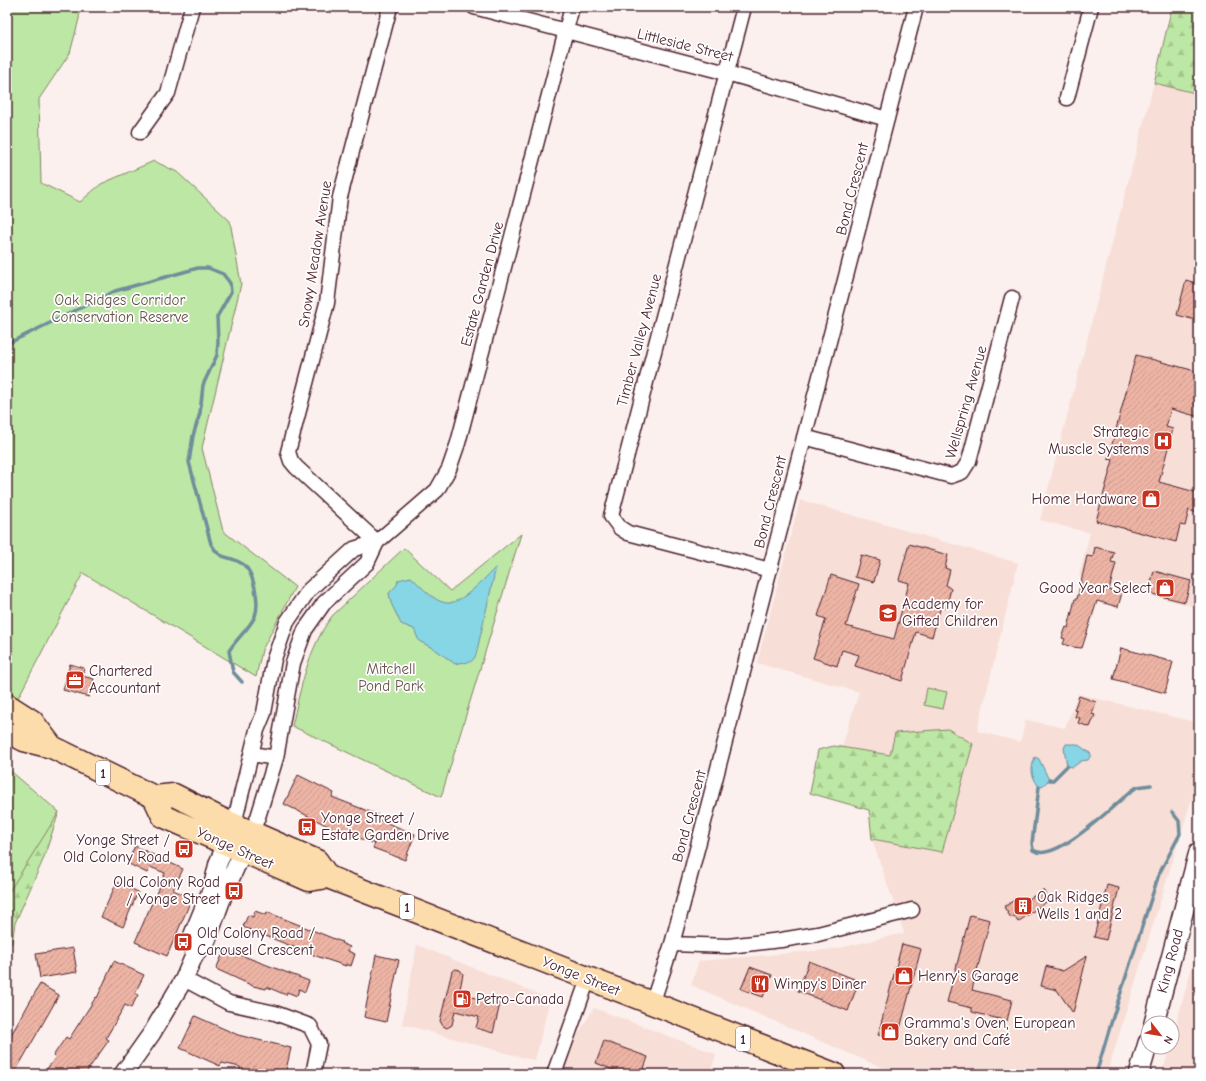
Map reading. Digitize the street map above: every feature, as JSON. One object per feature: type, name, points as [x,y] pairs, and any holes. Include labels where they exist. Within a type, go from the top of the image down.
[{"type":"main road","name":"Yonge Street","points":[[7,705],[32,721],[52,747]]},
{"type":"main road","name":"Yonge Street","points":[[7,731],[24,740],[52,747],[154,797],[163,816],[239,838],[309,880],[328,876],[834,1074]]},
{"type":"main road","name":"King Road","points":[[1156,1015],[1199,852]]},
{"type":"main road","points":[[1139,1074],[1145,1055]]},
{"type":"street","points":[[140,132],[168,93],[192,7]]},
{"type":"street","name":"Snowy Meadow Avenue","points":[[377,542],[296,467],[291,461],[288,452],[327,303],[340,196],[390,7]]},
{"type":"street","name":"Littleside Street","points":[[474,7],[727,73],[887,119]]},
{"type":"street","name":"Estate Garden Drive","points":[[239,838],[276,758],[294,663],[305,630],[324,603],[367,563],[377,542],[436,490],[454,458],[572,7]]},
{"type":"street","name":"Timber Valley Avenue","points":[[744,7],[611,516],[620,528],[628,533],[770,570]]},
{"type":"street","name":"Bond Crescent","points":[[652,1004],[672,944],[804,437],[837,317],[916,7]]},
{"type":"street","points":[[1067,98],[1091,7]]},
{"type":"street","name":"Wellspring Avenue","points":[[804,437],[951,476],[962,472],[969,461],[1012,298]]},
{"type":"street","name":"Estate Garden Drive","points":[[239,838],[257,730],[264,713],[274,659],[287,622],[309,590],[354,549],[377,542]]},
{"type":"street","points":[[252,754],[276,758]]},
{"type":"street","points":[[123,1074],[152,1033],[184,979],[194,956],[207,940],[224,893],[239,838]]},
{"type":"street","points":[[672,944],[728,946],[781,940],[840,929],[912,910]]},
{"type":"street","points":[[184,979],[229,1003],[275,1013],[310,1026],[319,1044],[313,1074]]},
{"type":"street","points":[[554,1074],[588,979]]},
{"type":"shaded area","points":[[1154,83],[1199,94],[1199,608],[1079,576],[1090,533],[1040,520]]},
{"type":"shaded area","points":[[800,500],[1018,563],[977,731],[1020,742],[1026,720],[1065,728],[1078,694],[1199,723],[1199,775],[1107,1074],[901,1074],[869,1062],[691,985],[699,961],[835,949],[904,933],[872,839],[942,852],[890,755],[842,747],[859,692],[757,663]]},
{"type":"shaded area","points":[[1199,941],[1199,1074],[1162,1074],[1168,1055],[1180,1055],[1180,1015],[1179,1015]]},
{"type":"shaded area","points":[[417,945],[550,999],[535,1060],[402,1024]]},
{"type":"shaded area","points":[[594,1008],[716,1054],[710,1074],[562,1074],[575,1039]]},
{"type":"green space","name":"Oak Ridges Corridor Conservation Reserve","points":[[7,7],[80,7],[79,19],[70,53],[39,99],[41,183],[80,202],[101,184],[154,161],[177,172],[230,221],[241,284],[202,448],[223,531],[295,587],[262,650],[256,677],[83,573],[7,719]]},
{"type":"green space","points":[[1172,7],[1199,7],[1199,94],[1154,83]]},
{"type":"green space","name":"Mitchell Pond Park","points":[[521,534],[441,797],[292,726],[306,669],[311,655],[332,616],[404,548],[450,591]]},
{"type":"green space","points":[[927,688],[947,692],[943,709],[924,705]]},
{"type":"green space","points":[[948,729],[973,744],[942,852],[872,839],[869,810],[810,793],[818,750],[834,746],[890,755],[895,733]]},
{"type":"green space","points":[[7,768],[59,812],[7,895]]},
{"type":"green space","points":[[7,796],[46,804],[59,812],[43,860],[15,923],[12,943],[7,948]]},
{"type":"water","points":[[496,567],[476,655],[472,661],[455,664],[436,650],[419,641],[414,629],[401,624],[391,603],[389,593],[397,585],[398,580],[411,577],[427,593],[441,602],[446,603],[459,600],[473,590]]},
{"type":"water","points":[[1066,744],[1077,744],[1091,755],[1088,760],[1081,761],[1073,767],[1067,766],[1064,748]]},
{"type":"water","points":[[1035,757],[1039,759],[1049,780],[1041,787],[1039,787],[1036,783],[1032,772],[1032,765]]},
{"type":"building","points":[[1186,280],[1199,284],[1199,321],[1177,315]]},
{"type":"building","points":[[1136,355],[1199,372],[1199,417],[1171,409],[1166,427],[1173,429],[1159,482],[1199,493],[1197,513],[1189,510],[1185,526],[1180,525],[1176,542],[1096,521],[1113,460],[1108,459]]},
{"type":"building","points":[[909,544],[948,555],[945,568],[950,570],[946,585],[951,589],[946,608],[941,606],[932,637],[916,632],[902,681],[855,666],[859,655],[842,650],[837,666],[813,658],[826,619],[818,616],[831,575],[859,584],[846,626],[894,639],[909,583],[899,580]]},
{"type":"building","points":[[1095,547],[1114,552],[1111,562],[1116,563],[1109,590],[1122,593],[1118,607],[1097,601],[1082,648],[1072,647],[1063,644],[1065,639],[1062,638],[1066,627],[1068,628],[1075,599],[1077,599],[1087,556],[1093,557]]},
{"type":"building","points":[[861,555],[880,560],[874,582],[855,577]]},
{"type":"building","name":"Good Year Select","points":[[1154,571],[1191,581],[1185,602],[1148,593]]},
{"type":"building","points":[[1121,648],[1173,662],[1165,693],[1113,679]]},
{"type":"building","points":[[70,664],[84,668],[82,676],[94,679],[89,697],[63,690]]},
{"type":"building","points":[[1079,696],[1096,702],[1092,714],[1095,715],[1090,727],[1078,723],[1080,718],[1075,717],[1077,711],[1074,710]]},
{"type":"building","points":[[298,775],[334,793],[332,797],[378,815],[377,819],[415,834],[405,860],[373,848],[375,844],[332,828],[284,804]]},
{"type":"building","points":[[135,846],[183,869],[173,890],[192,898],[167,956],[135,942],[165,873],[150,867],[147,873],[127,863]]},
{"type":"building","points":[[117,882],[138,892],[123,927],[101,917]]},
{"type":"building","points":[[1107,885],[1119,888],[1106,940],[1094,937]]},
{"type":"building","name":"Oak Ridges Wells 1 and 2","points":[[1043,890],[1049,900],[1018,922],[1014,916],[1011,918],[1004,907],[1017,898],[1021,904]]},
{"type":"building","points":[[255,911],[266,915],[267,912],[342,942],[341,943],[350,947],[348,951],[355,954],[351,966],[346,964],[346,966],[319,957],[243,927],[248,915],[253,917]]},
{"type":"building","points":[[970,915],[990,920],[972,990],[1012,1000],[1007,1021],[972,1012],[972,1008],[947,1002]]},
{"type":"building","points":[[902,944],[921,949],[897,1040],[878,1035]]},
{"type":"building","points":[[73,948],[77,972],[40,978],[36,954]]},
{"type":"building","points":[[225,949],[309,981],[305,992],[299,989],[297,996],[287,992],[286,995],[267,987],[266,989],[253,986],[216,969]]},
{"type":"building","points":[[376,955],[399,960],[386,1022],[364,1017]]},
{"type":"building","points":[[1087,956],[1073,1013],[1057,990],[1041,986],[1046,966],[1063,971]]},
{"type":"building","points":[[114,961],[144,975],[135,993],[138,995],[131,1008],[125,1005],[106,1038],[109,1040],[85,1074],[43,1074],[55,1058],[53,1056],[66,1037],[69,1039],[96,997],[97,998]]},
{"type":"building","points":[[809,961],[859,981],[848,1011],[798,991]]},
{"type":"building","points":[[750,967],[772,975],[763,997],[741,989]]},
{"type":"building","name":"Petro-Canada","points":[[456,969],[460,970],[463,974],[459,994],[500,1004],[493,1033],[476,1028],[479,1017],[455,1011],[452,1025],[447,1028],[443,1026],[440,1021],[452,971]]},
{"type":"building","points":[[40,984],[59,995],[14,1074],[7,1074],[7,1042]]},
{"type":"building","points":[[195,1016],[238,1035],[291,1048],[285,1074],[266,1074],[249,1070],[248,1073],[240,1071],[240,1067],[222,1063],[220,1066],[180,1048]]},
{"type":"building","points":[[604,1041],[648,1057],[642,1074],[624,1074],[596,1063]]},
{"type":"waterway","points":[[7,344],[115,291],[198,268],[208,268],[223,274],[230,283],[231,292],[217,317],[217,355],[203,385],[200,413],[193,436],[189,462],[211,544],[221,556],[236,560],[246,567],[255,587],[257,603],[255,616],[250,625],[229,651],[233,672],[242,682]]},
{"type":"waterway","points":[[1049,780],[1053,780],[1067,766]]},
{"type":"waterway","points":[[1039,787],[1032,843],[1033,850],[1042,852],[1055,849],[1083,832],[1137,787],[1151,785]]},
{"type":"waterway","points":[[1096,1074],[1159,874],[1180,834],[1179,821],[1172,812]]},
{"type":"place","name":"Strategic Muscle Systems","points":[[1163,441]]},
{"type":"place","name":"Home Hardware","points":[[1151,499]]},
{"type":"place","name":"Good Year Select","points":[[1165,588]]},
{"type":"place","name":"Academy for Gifted Children","points":[[888,613]]},
{"type":"place","name":"Chartered Accountant","points":[[75,680]]},
{"type":"place","name":"Yonge Street / Estate Garden Drive","points":[[307,827]]},
{"type":"place","name":"Yonge Street / Old Colony Road","points":[[184,849]]},
{"type":"place","name":"Old Colony Road / Yonge Street","points":[[234,891]]},
{"type":"place","name":"Oak Ridges Wells 1 and 2","points":[[1023,906]]},
{"type":"place","name":"Old Colony Road / Carousel Crescent","points":[[183,942]]},
{"type":"place","name":"Henry's Garage","points":[[904,976]]},
{"type":"place","name":"Wimpy's Diner","points":[[760,984]]},
{"type":"place","name":"Petro-Canada","points":[[462,999]]},
{"type":"place","name":"Gramma's Oven, European Bakery and Café","points":[[890,1032]]}]
